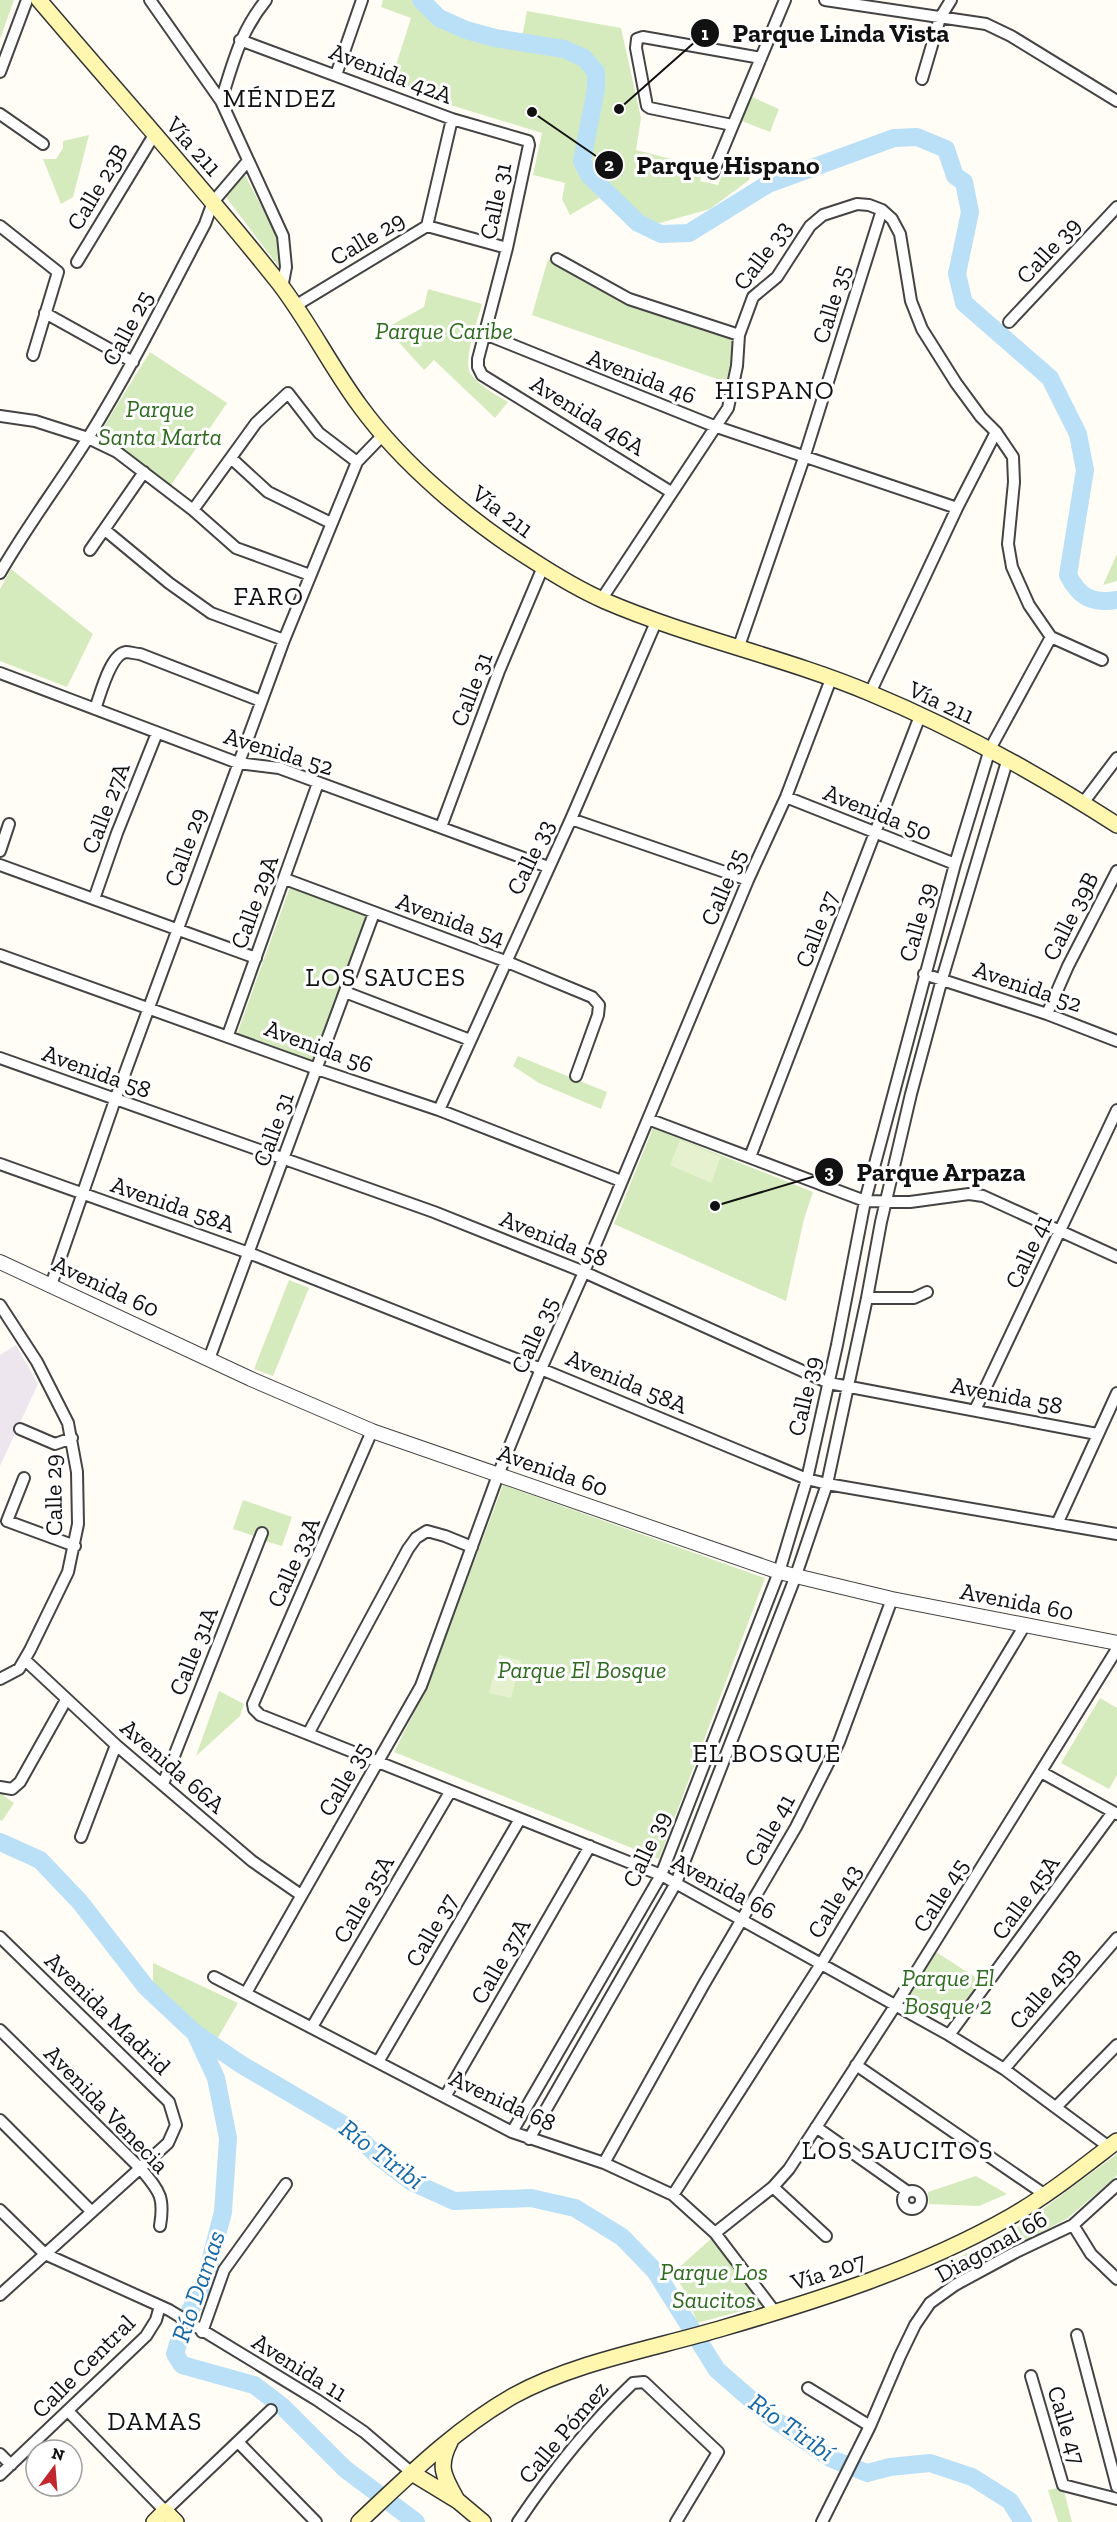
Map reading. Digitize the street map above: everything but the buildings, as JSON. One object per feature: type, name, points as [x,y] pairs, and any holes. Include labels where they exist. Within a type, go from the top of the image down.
[{"type":"main road","name":"Vía 211","points":[[39,0],[213,202],[282,288],[360,407],[383,435],[421,474],[478,522],[543,567],[601,600],[656,622],[870,693],[1008,758],[1117,825]]},
{"type":"main road","name":"Vía 207","points":[[364,2517],[452,2437],[514,2395],[553,2378],[775,2312],[902,2270],[956,2246],[1003,2221],[1113,2144]]},
{"type":"main road","points":[[452,2437],[443,2455],[442,2466],[445,2479],[458,2501]]},
{"type":"main road","points":[[412,2473],[458,2501],[483,2522]]},
{"type":"main road","points":[[154,2522],[171,2517]]},
{"type":"street","points":[[0,72],[27,0]]},
{"type":"street","points":[[150,0],[221,101],[247,162],[283,236],[286,267],[282,288]]},
{"type":"street","points":[[221,101],[240,40],[250,20],[266,0]]},
{"type":"street","points":[[336,75],[362,0]]},
{"type":"street","points":[[713,173],[785,0]]},
{"type":"street","points":[[825,0],[986,24],[1117,101]]},
{"type":"street","points":[[922,79],[940,18],[951,0]]},
{"type":"street","points":[[732,125],[654,110],[647,106],[636,48],[637,39],[643,37],[761,58]]},
{"type":"street","name":"Avenida 42A","points":[[240,40],[452,119],[528,141]]},
{"type":"street","points":[[0,114],[43,144]]},
{"type":"street","name":"Calle 29","points":[[295,306],[427,226],[452,119]]},
{"type":"street","name":"Calle 23B","points":[[77,262],[154,135]]},
{"type":"street","name":"Calle 31","points":[[482,375],[478,368],[478,359],[507,248],[528,141]]},
{"type":"street","name":"Calle 25","points":[[0,573],[21,537],[88,438],[133,362],[205,225],[213,202],[247,162]]},
{"type":"street","name":"Calle 33","points":[[601,600],[728,408],[733,390],[739,334],[753,297],[777,277],[810,226],[823,215],[857,204],[869,205],[882,210]]},
{"type":"street","name":"Calle 39","points":[[1009,322],[1117,207]]},
{"type":"street","points":[[882,210],[892,219],[900,234],[910,301],[922,329],[956,383],[1013,457],[1014,482],[1008,525],[1008,544],[1012,567],[1029,605],[1051,637],[1102,660]]},
{"type":"street","name":"Calle 35","points":[[738,649],[804,458],[882,210]]},
{"type":"street","points":[[0,226],[58,272],[33,355]]},
{"type":"street","points":[[427,226],[507,248]]},
{"type":"street","points":[[557,259],[629,299],[739,334]]},
{"type":"street","points":[[45,313],[133,362]]},
{"type":"street","name":"Avenida 46","points":[[485,334],[714,426],[957,508]]},
{"type":"street","name":"Avenida 46A","points":[[482,375],[671,492]]},
{"type":"street","points":[[194,510],[256,423],[288,393],[319,433],[357,462]]},
{"type":"street","points":[[0,416],[35,421],[88,438],[117,452],[194,510],[236,548],[310,575]]},
{"type":"street","points":[[870,693],[957,508],[996,432]]},
{"type":"street","name":"Calle 29","points":[[51,1285],[81,1194],[176,930],[284,640],[357,462],[383,435]]},
{"type":"street","points":[[231,458],[268,492],[331,523]]},
{"type":"street","points":[[90,550],[144,472]]},
{"type":"street","points":[[105,530],[169,583],[211,612],[284,640]]},
{"type":"street","name":"Calle 31","points":[[441,827],[499,671],[543,567]]},
{"type":"street","name":"Calle 33","points":[[439,1110],[571,819],[656,622]]},
{"type":"street","name":"Calle 39","points":[[512,2132],[661,1875],[779,1572],[807,1479],[829,1383],[865,1201],[955,864],[990,749],[1051,637]]},
{"type":"street","points":[[95,709],[112,664],[118,655],[125,652],[140,654],[261,701]]},
{"type":"street","name":"Avenida 52","points":[[0,673],[238,762],[279,768],[548,867]]},
{"type":"street","name":"Calle 35","points":[[246,1993],[421,1686],[498,1475],[541,1369],[748,880],[786,797],[831,679]]},
{"type":"street","name":"Calle 37","points":[[750,1156],[920,716]]},
{"type":"street","name":"Calle 27A","points":[[94,898],[157,733]]},
{"type":"street","name":"Calle 39","points":[[529,2139],[676,1883],[795,1578],[827,1484],[911,1094],[942,979],[1008,758]]},
{"type":"street","points":[[1083,803],[1117,758]]},
{"type":"street","name":"Calle 29A","points":[[228,1035],[318,783]]},
{"type":"street","name":"Avenida 50","points":[[786,797],[955,864]]},
{"type":"street","points":[[571,819],[748,880]]},
{"type":"street","points":[[0,851],[9,824]]},
{"type":"street","points":[[0,865],[256,958]]},
{"type":"street","name":"Calle 39B","points":[[1047,1014],[1068,966],[1117,871]]},
{"type":"street","name":"Avenida 54","points":[[285,879],[505,961],[592,997],[599,1005],[598,1015],[576,1077]]},
{"type":"street","name":"Calle 31","points":[[209,1359],[374,913]]},
{"type":"street","name":"Avenida 56","points":[[0,955],[228,1035],[317,1069],[439,1110],[621,1181]]},
{"type":"street","name":"Avenida 52","points":[[924,974],[1047,1014],[1117,1041]]},
{"type":"street","points":[[345,992],[470,1040]]},
{"type":"street","name":"Avenida 58","points":[[0,1058],[434,1212],[584,1272],[829,1383],[1096,1434]]},
{"type":"street","name":"Calle 41","points":[[975,1410],[1117,1110]]},
{"type":"street","points":[[648,1119],[865,1201],[910,1202],[969,1194],[998,1201],[1117,1257]]},
{"type":"street","name":"Avenida 58A","points":[[0,1164],[249,1253],[541,1369],[807,1479],[1117,1533]]},
{"type":"street","name":"Avenida 60","points":[[0,1262],[209,1359],[372,1431],[795,1578],[1117,1643]]},
{"type":"street","points":[[867,1298],[914,1298],[927,1292]]},
{"type":"street","name":"Calle 29","points":[[0,1305],[56,1396],[72,1438],[77,1472],[78,1524],[75,1546],[62,1586],[25,1660],[19,1669],[0,1678]]},
{"type":"street","points":[[1057,1524],[1096,1434],[1117,1393]]},
{"type":"street","points":[[20,1429],[55,1444],[72,1438]]},
{"type":"street","name":"Calle 33A","points":[[254,1710],[253,1704],[372,1431]]},
{"type":"street","points":[[24,1478],[7,1521],[75,1546]]},
{"type":"street","points":[[308,1734],[416,1538],[427,1532],[445,1536],[472,1547]]},
{"type":"street","name":"Calle 31A","points":[[163,1784],[262,1533]]},
{"type":"street","name":"Calle 41","points":[[604,2163],[796,1827],[839,1742],[892,1599]]},
{"type":"street","name":"Calle 43","points":[[673,2194],[821,1965],[1025,1625]]},
{"type":"street","name":"Calle 45","points":[[715,2233],[773,2187],[789,2169],[895,2006],[1117,1649]]},
{"type":"street","name":"Avenida 66A","points":[[25,1660],[116,1745],[252,1861],[301,1895]]},
{"type":"street","points":[[0,1787],[12,1789],[20,1782],[66,1700]]},
{"type":"street","name":"Avenida 66","points":[[254,1710],[450,1792],[661,1875],[949,2035],[1004,2069],[1113,2144]]},
{"type":"street","points":[[81,1837],[116,1745]]},
{"type":"street","points":[[1041,1772],[1115,1813]]},
{"type":"street","name":"Calle 35A","points":[[312,2027],[450,1792]]},
{"type":"street","name":"Calle 45A","points":[[949,2035],[1115,1813]]},
{"type":"street","name":"Calle 37","points":[[378,2062],[520,1819]]},
{"type":"street","name":"Calle 37A","points":[[445,2097],[590,1846]]},
{"type":"street","name":"Avenida Madrid","points":[[0,1937],[169,2102],[176,2125],[168,2143],[141,2169]]},
{"type":"street","name":"Calle 45B","points":[[1004,2069],[1117,1938]]},
{"type":"street","name":"Avenida 68","points":[[214,1977],[512,2132],[604,2163],[673,2194],[715,2233],[775,2312]]},
{"type":"street","name":"Avenida Venecia","points":[[0,2030],[141,2169],[162,2198],[160,2226]]},
{"type":"street","points":[[1057,2106],[1117,2044]]},
{"type":"street","points":[[856,2065],[1044,2194]]},
{"type":"street","points":[[0,2120],[92,2212]]},
{"type":"street","points":[[816,2127],[908,2192]]},
{"type":"street","points":[[0,2295],[141,2169]]},
{"type":"street","points":[[198,2330],[224,2270],[286,2184]]},
{"type":"street","name":"Diagonal 66","points":[[822,2522],[870,2426],[915,2325],[930,2304],[955,2285],[1073,2225],[1117,2185]]},
{"type":"street","points":[[773,2187],[826,2236]]},
{"type":"street","points":[[0,2210],[45,2254]]},
{"type":"street","points":[[1073,2225],[1091,2254],[1117,2279]]},
{"type":"street","name":"Avenida 11","points":[[45,2254],[164,2308],[317,2400],[364,2432],[412,2473]]},
{"type":"street","name":"Calle Central","points":[[0,2475],[146,2336],[164,2308]]},
{"type":"street","points":[[1077,2335],[1117,2487]]},
{"type":"street","name":"Calle 47","points":[[1031,2376],[1064,2485],[1117,2499]]},
{"type":"street","name":"Calle Pómez","points":[[518,2522],[544,2484],[597,2417],[638,2381],[644,2382],[718,2452],[676,2522]]},
{"type":"street","points":[[808,2388],[870,2426]]},
{"type":"street","points":[[68,2411],[171,2517],[238,2442],[271,2410]]},
{"type":"street","points":[[238,2442],[316,2522]]},
{"type":"street","points":[[0,2454],[11,2464]]},
{"type":"shaded area","points":[[16,1345],[38,1384],[0,1466],[0,1355]]},
{"type":"green space","points":[[0,0],[14,0],[0,39]]},
{"type":"green space","points":[[383,0],[417,0],[437,18],[460,32],[563,53],[584,62],[591,73],[593,96],[579,158],[588,178],[604,195],[570,215],[562,199],[565,183],[533,175],[542,133],[444,103],[391,81],[411,18],[381,7]]},
{"type":"green space","points":[[527,11],[621,28],[641,118],[636,150],[703,167],[700,181],[718,185],[729,157],[754,164],[749,180],[710,209],[660,223],[644,220],[605,183],[593,165],[591,153],[605,74],[594,58],[579,48],[560,42],[522,37]]},
{"type":"green space","points":[[750,96],[779,109],[770,132],[742,121]]},
{"type":"green space","points":[[89,135],[73,197],[61,204],[43,159],[56,159],[63,148],[63,141]]},
{"type":"green space","points":[[245,175],[279,240],[281,270],[226,197]]},
{"type":"green space","points":[[548,259],[622,302],[733,339],[731,363],[726,382],[532,315]]},
{"type":"green space","name":"Parque Caribe","points":[[428,289],[482,304],[472,340],[468,367],[478,382],[508,402],[495,418],[434,360],[424,370],[386,328],[424,307]]},
{"type":"green space","name":"Parque Santa Marta","points":[[150,352],[227,403],[171,485],[99,434]]},
{"type":"green space","points":[[1117,554],[1117,581],[1103,585]]},
{"type":"green space","points":[[11,569],[93,634],[67,687],[0,661],[0,589]]},
{"type":"green space","points":[[290,887],[367,915],[313,1061],[237,1034]]},
{"type":"green space","points":[[518,1056],[607,1092],[601,1109],[539,1083],[513,1066]]},
{"type":"green space","points":[[653,1128],[813,1192],[804,1219],[786,1301],[614,1224]]},
{"type":"green space","points":[[680,1140],[721,1157],[711,1183],[670,1165]]},
{"type":"green space","points":[[289,1280],[309,1288],[273,1376],[254,1369]]},
{"type":"green space","name":"Parque El Bosque","points":[[503,1485],[765,1578],[659,1859],[394,1752],[427,1687]]},
{"type":"green space","points":[[243,1500],[292,1517],[282,1546],[265,1541],[268,1531],[257,1528],[254,1536],[233,1529]]},
{"type":"green space","points":[[499,1655],[521,1661],[511,1698],[489,1693]]},
{"type":"green space","points":[[219,1691],[244,1704],[240,1716],[196,1756]]},
{"type":"green space","points":[[1100,1698],[1117,1708],[1117,1775],[1109,1789],[1061,1763]]},
{"type":"green space","points":[[0,1787],[6,1793],[4,1796],[14,1803],[2,1821],[0,1820]]},
{"type":"green space","name":"Parque El Bosque 2","points":[[936,1952],[986,1984],[956,2026],[907,1996]]},
{"type":"green space","points":[[153,1963],[238,2003],[216,2041],[193,2024],[153,1985]]},
{"type":"green space","points":[[1117,2154],[1117,2175],[1068,2218],[962,2274],[954,2260],[1021,2225]]},
{"type":"green space","points":[[976,2176],[1007,2194],[979,2206],[929,2204],[928,2192]]},
{"type":"green space","name":"Parque Los Saucitos","points":[[713,2237],[764,2305],[697,2323],[686,2293],[673,2273]]},
{"type":"green space","points":[[1063,2487],[1072,2522],[1058,2522],[1048,2490]]},
{"type":"waterway","points":[[421,0],[439,18],[466,30],[495,38],[564,49],[584,58],[596,72],[596,89],[582,161],[589,175],[638,223],[661,234],[689,233],[768,184],[894,138],[917,137],[946,149],[955,176],[964,182],[970,212],[957,274],[964,303],[1050,378],[1078,434],[1085,470],[1068,575],[1077,589],[1087,597],[1100,601],[1117,600]]},
{"type":"waterway","name":"Río Tiribí","points":[[0,1842],[40,1860],[80,1902],[146,1987],[195,2033],[242,2065],[346,2126],[379,2157],[412,2182],[454,2201],[531,2198],[575,2208],[622,2237],[655,2271],[717,2370],[772,2418],[832,2459],[867,2473],[890,2467],[930,2463],[972,2477],[1010,2501],[1023,2522]]},
{"type":"waterway","name":"Río Damas","points":[[196,2035],[216,2078],[228,2138],[223,2212],[205,2281],[185,2321],[175,2354],[182,2365],[254,2385],[283,2407],[345,2469],[416,2522]]},
{"type":"place","name":"Parque Linda Vista","points":[[619,109]]},
{"type":"place","name":"Parque Hispano","points":[[532,112]]},
{"type":"place","name":"Parque Arpaza","points":[[715,1206]]},
{"type":"district","name":"MÉNDEZ","points":[[280,98]]},
{"type":"district","name":"HISPANO","points":[[775,390]]},
{"type":"district","name":"FARO","points":[[269,596]]},
{"type":"district","name":"LOS SAUCES","points":[[386,977]]},
{"type":"district","name":"EL BOSQUE","points":[[767,1753]]},
{"type":"district","name":"LOS SAUCITOS","points":[[898,2150]]},
{"type":"district","name":"DAMAS","points":[[155,2421]]}]
